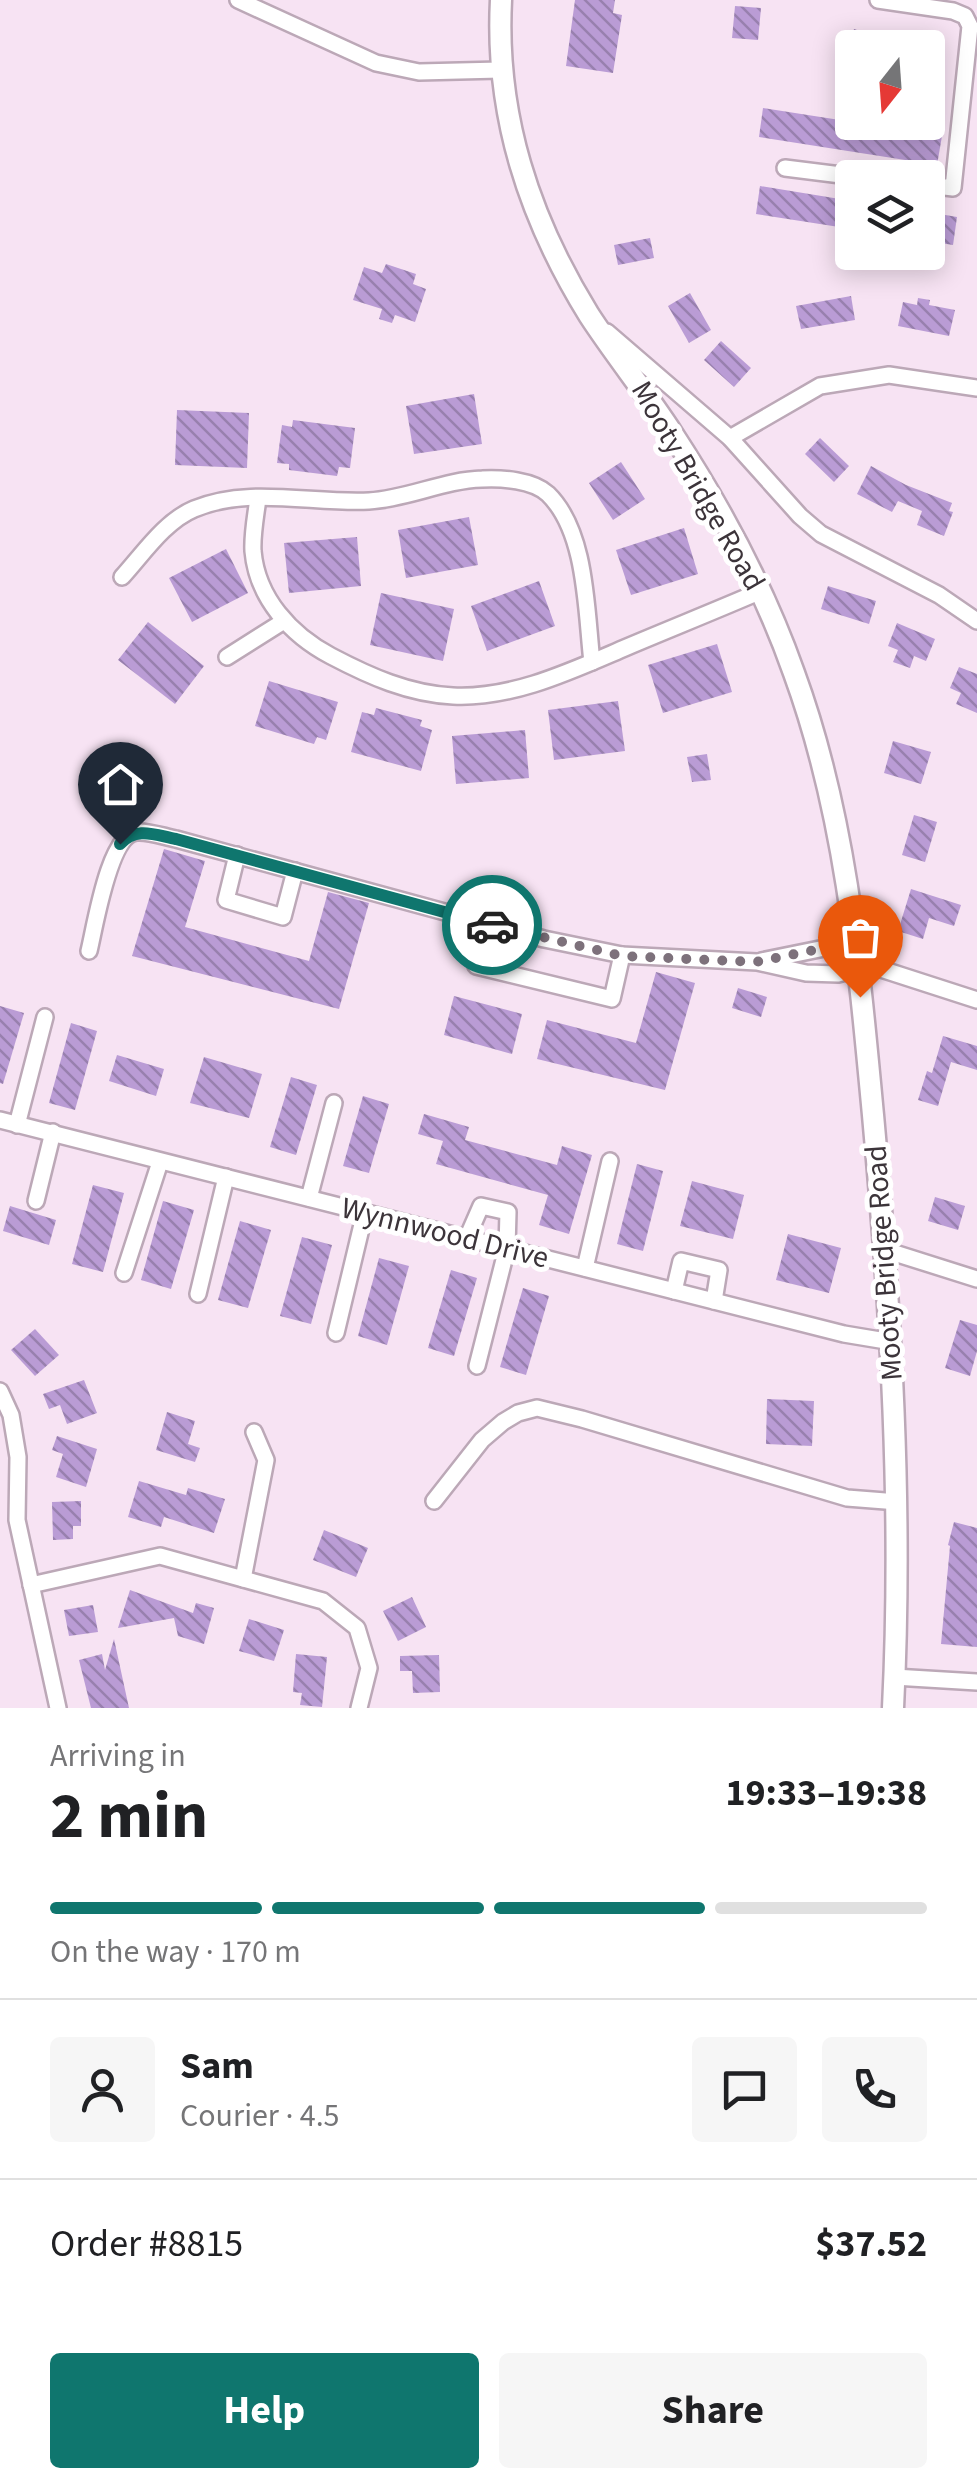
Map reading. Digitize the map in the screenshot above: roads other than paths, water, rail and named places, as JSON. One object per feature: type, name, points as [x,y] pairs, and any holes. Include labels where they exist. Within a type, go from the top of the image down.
[{"type":"main road","name":"Mooty Bridge Road","points":[[500,0],[500,70],[510,130],[527,192],[564,273],[592,320],[674,436],[761,591],[794,672],[820,754],[840,838],[854,942],[892,1342],[898,1502],[892,1708]]},
{"type":"street","points":[[238,0],[376,63],[419,72],[500,70]]},
{"type":"street","points":[[878,0],[954,11],[965,16],[970,26],[953,188],[945,187]]},
{"type":"street","points":[[785,168],[835,174]]},
{"type":"street","points":[[592,320],[730,438],[821,534],[939,595],[977,620]]},
{"type":"street","points":[[730,438],[820,386],[890,375],[977,388]]},
{"type":"street","points":[[122,577],[173,521],[210,503],[258,498],[372,501],[480,479],[517,481],[546,492],[560,511],[579,553],[592,662]]},
{"type":"street","points":[[258,498],[252,546],[255,569],[284,621],[305,642],[376,680],[455,696],[520,688],[761,591]]},
{"type":"street","points":[[226,656],[284,621]]},
{"type":"street","points":[[90,952],[114,855],[127,836],[137,832],[622,956],[756,962],[806,973],[881,969],[977,1000]]},
{"type":"street","points":[[237,855],[226,900],[283,917],[295,871]]},
{"type":"street","points":[[486,923],[476,966],[612,999],[622,956]]},
{"type":"street","points":[[756,962],[854,942]]},
{"type":"street","points":[[17,1124],[45,1017]]},
{"type":"street","points":[[309,1198],[334,1103]]},
{"type":"street","name":"Wynnwood Drive","points":[[0,1120],[844,1334],[892,1342]]},
{"type":"street","points":[[36,1201],[53,1132]]},
{"type":"street","points":[[585,1268],[610,1161]]},
{"type":"street","points":[[124,1273],[160,1162]]},
{"type":"street","points":[[198,1294],[226,1177]]},
{"type":"street","points":[[467,1238],[480,1206],[508,1212],[507,1248],[478,1366]]},
{"type":"street","points":[[336,1333],[365,1212]]},
{"type":"street","points":[[885,1250],[977,1278]]},
{"type":"street","points":[[674,1291],[681,1261],[719,1270],[714,1300]]},
{"type":"street","points":[[0,1392],[12,1415],[18,1456],[17,1520],[58,1708]]},
{"type":"street","points":[[434,1502],[482,1440],[518,1413],[537,1408],[846,1498],[898,1502]]},
{"type":"street","points":[[243,1579],[266,1460],[254,1432]]},
{"type":"street","points":[[31,1585],[160,1556],[323,1601],[357,1628],[369,1668],[359,1708]]},
{"type":"street","points":[[894,1676],[977,1682]]}]
